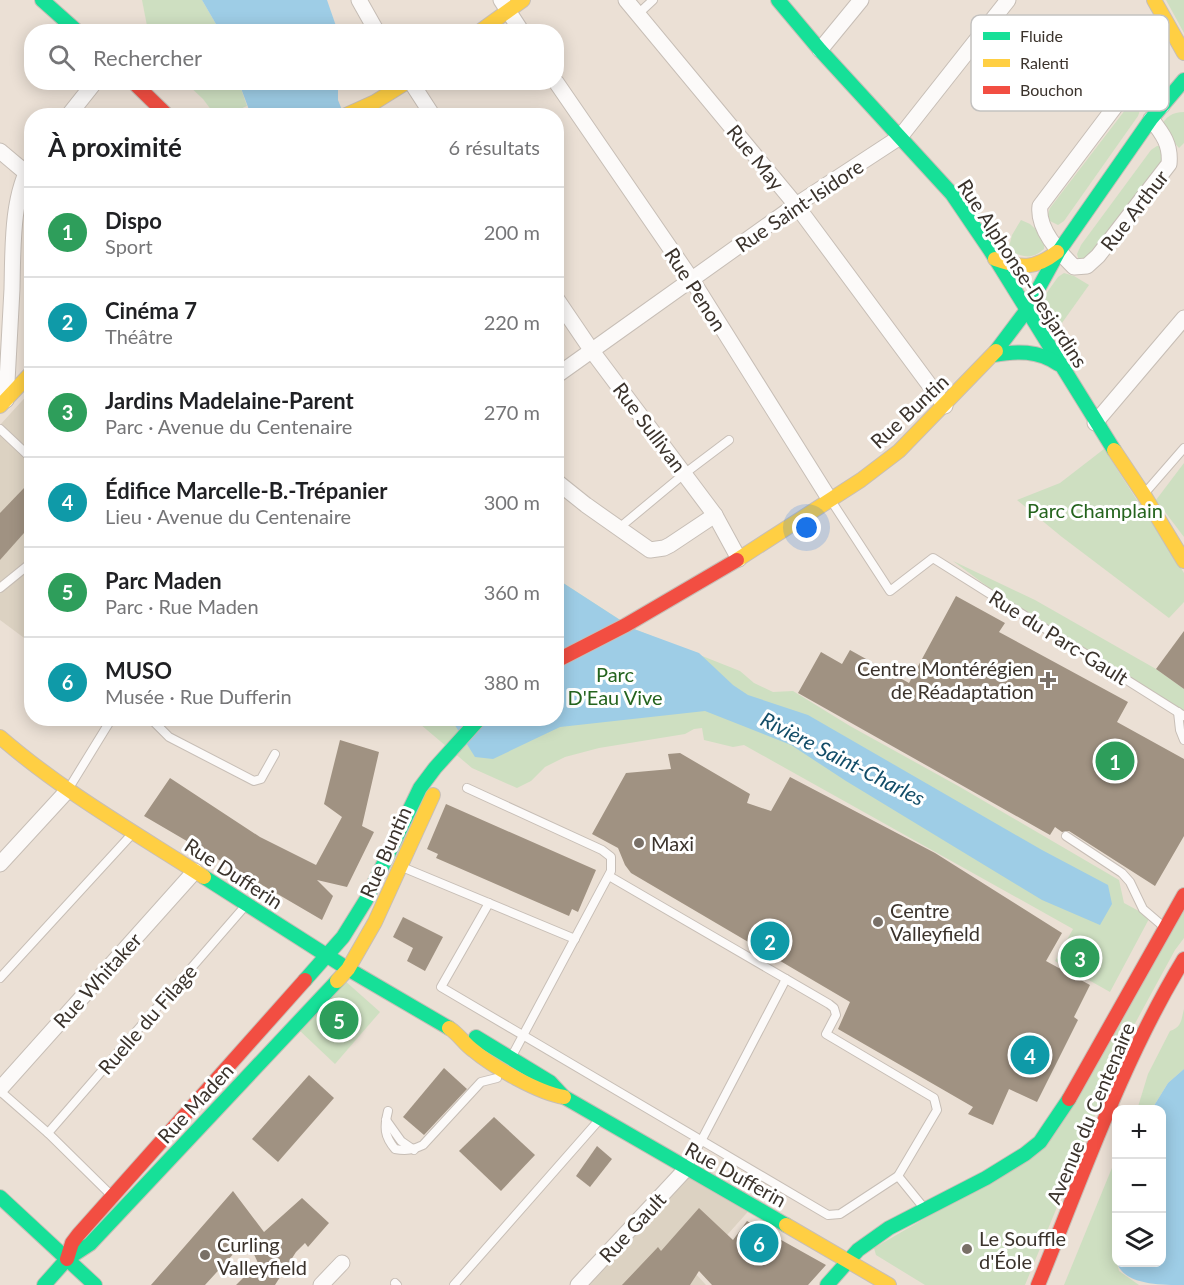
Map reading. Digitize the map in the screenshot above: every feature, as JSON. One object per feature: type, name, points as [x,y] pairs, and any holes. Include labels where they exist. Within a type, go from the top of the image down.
[{"type":"street","points":[[42,0],[69,24]]},
{"type":"street","points":[[359,0],[372,24]]},
{"type":"street","points":[[487,24],[504,6],[523,0]]},
{"type":"street","name":"Rue May","points":[[626,0],[796,205],[945,405]]},
{"type":"street","name":"Rue Alphonse-Desjardins","points":[[778,0],[820,50],[952,194],[1184,561]]},
{"type":"street","points":[[820,50],[861,0]]},
{"type":"street","name":"Rue Saint-Isidore","points":[[996,15],[1008,0]]},
{"type":"street","points":[[1154,0],[1162,15]]},
{"type":"street","points":[[504,6],[516,24]]},
{"type":"street","points":[[1169,26],[1184,53]]},
{"type":"street","name":"Rue Saint-Isidore","points":[[564,370],[796,205],[900,137],[971,47]]},
{"type":"street","name":"Rue Buntin","points":[[1169,98],[1184,80]]},
{"type":"street","points":[[74,108],[89,90]]},
{"type":"street","points":[[141,90],[160,108]]},
{"type":"street","points":[[362,108],[396,90]]},
{"type":"street","points":[[415,90],[427,108]]},
{"type":"street","name":"Rue Penon","points":[[561,90],[692,280],[830,500]]},
{"type":"street","points":[[1169,104],[1184,101]]},
{"type":"street","points":[[995,259],[1016,266],[1040,266],[1059,251],[1047,233],[1039,212],[1040,206],[1111,111]]},
{"type":"street","name":"Rue Buntin","points":[[564,657],[626,625],[739,559],[861,480],[899,451],[993,355],[1026,311],[1059,251],[1158,111]]},
{"type":"street","name":"Rue Arthur","points":[[1059,251],[1074,267],[1087,266],[1098,256],[1169,164],[1170,151],[1163,134],[1151,119]]},
{"type":"street","points":[[0,151],[24,165]]},
{"type":"street","points":[[3,403],[14,230],[24,185]]},
{"type":"street","name":"Rue Sullivan","points":[[564,310],[592,351],[715,515],[739,559]]},
{"type":"street","points":[[1095,423],[1184,318]]},
{"type":"street","points":[[993,355],[1010,352],[1037,352],[1049,356],[1060,366]]},
{"type":"street","points":[[3,403],[24,381]]},
{"type":"street","points":[[564,487],[645,547],[657,550],[670,545],[715,515]]},
{"type":"street","name":"Rue Buntin","points":[[327,955],[343,937],[361,909],[420,788],[473,726]]},
{"type":"street","name":"Rue Dufferin","points":[[0,737],[24,758],[68,790],[348,969],[454,1031],[476,1037],[511,1057],[550,1082],[564,1097],[849,1262],[873,1281],[888,1285]]},
{"type":"street","name":"Rue Buntin","points":[[348,969],[375,922],[457,744]]},
{"type":"street","points":[[0,864],[68,790]]},
{"type":"street","name":"Rue Whitaker","points":[[0,1090],[195,871]]},
{"type":"street","name":"Avenue du Centenaire","points":[[827,1285],[858,1250],[889,1228],[986,1178],[1032,1148],[1047,1134],[1081,1080],[1184,895]]},
{"type":"street","name":"Rue Maden","points":[[68,1259],[72,1243],[327,955]]},
{"type":"street","name":"Avenue du Centenaire","points":[[1038,1285],[1117,1091],[1164,992],[1184,959]]},
{"type":"street","name":"Rue Maden","points":[[44,1285],[68,1259],[90,1244],[348,969]]},
{"type":"street","name":"Rue Dufferin","points":[[454,1031],[500,1074],[551,1095],[564,1097]]},
{"type":"street","name":"Rue Gault","points":[[578,1285],[686,1169]]},
{"type":"street","points":[[0,1197],[95,1285]]},
{"type":"street","points":[[321,1285],[342,1263]]},
{"type":"lane","points":[[638,14],[653,0]]},
{"type":"lane","points":[[0,429],[24,452]]},
{"type":"lane","points":[[619,528],[729,440]]},
{"type":"lane","points":[[1144,495],[1184,448]]},
{"type":"lane","name":"Rue du Parc-Gault","points":[[830,500],[890,591],[933,558],[1181,714]]},
{"type":"lane","points":[[0,588],[24,568]]},
{"type":"lane","points":[[1181,714],[1180,730],[1184,740]]},
{"type":"lane","points":[[68,790],[107,726]]},
{"type":"lane","points":[[158,726],[169,737],[254,781],[261,779],[275,753]]},
{"type":"lane","points":[[388,1111],[384,1126],[387,1140],[395,1149],[414,1150],[423,1145],[482,1082],[500,1074],[611,871],[611,858],[602,850],[467,788]]},
{"type":"lane","points":[[0,978],[134,832]]},
{"type":"lane","points":[[1066,836],[1122,873],[1130,882],[1143,909],[1165,928]]},
{"type":"lane","points":[[400,866],[575,939]]},
{"type":"lane","points":[[489,903],[441,987],[828,1215],[840,1214],[898,1176],[937,1110],[934,1098],[826,1034],[836,1015],[834,1008],[609,876]]},
{"type":"lane","name":"Ruelle du Filage","points":[[48,1133],[247,904]]},
{"type":"lane","points":[[686,1169],[786,979]]},
{"type":"lane","points":[[0,1090],[113,1197]]},
{"type":"lane","points":[[454,1285],[601,1118]]},
{"type":"lane","points":[[898,1176],[925,1210]]},
{"type":"shaded area","points":[[24,399],[24,638],[0,620],[0,425]]},
{"type":"shaded area","points":[[686,1169],[753,1206],[694,1272],[706,1285],[578,1285]]},
{"type":"green space","points":[[142,0],[202,0],[216,24],[147,24]]},
{"type":"green space","points":[[1166,0],[1184,0],[1184,33]]},
{"type":"green space","points":[[193,90],[241,90],[247,106],[210,108]]},
{"type":"green space","points":[[1124,111],[1140,111],[1064,221],[1058,225],[1050,221],[1047,217],[1050,208]]},
{"type":"green space","points":[[1184,112],[1184,143],[1179,148],[1160,127],[1170,116]]},
{"type":"green space","points":[[1157,146],[1163,146],[1163,166],[1087,259],[1079,261],[1077,254],[1081,245],[1151,150]]},
{"type":"green space","points":[[1021,220],[1030,224],[1045,238],[1044,249],[1035,255],[1023,256],[1008,251],[1012,235]]},
{"type":"green space","points":[[1064,273],[1089,285],[1052,337],[1038,305],[1058,277]]},
{"type":"green space","name":"Parc Champlain","points":[[1104,449],[1184,573],[1184,602],[1169,618],[1017,500],[1060,483]]},
{"type":"green space","points":[[1184,463],[1184,537],[1156,500]]},
{"type":"green space","points":[[953,561],[1035,600],[1156,669],[1184,689],[1184,716],[1027,616]]},
{"type":"green space","name":"Parc D'Eau Vive","points":[[564,584],[634,629],[740,671],[754,683],[773,692],[793,691],[1119,880],[1124,903],[1150,917],[1110,992],[1055,961],[1073,929],[744,745],[733,747],[704,740],[702,728],[685,734],[599,748],[565,757],[545,767],[531,781],[517,788],[472,768],[422,726],[564,726]]},
{"type":"green space","points":[[1184,905],[1184,938],[1175,950],[1132,1029],[1025,1285],[925,1285],[876,1255],[874,1248],[1020,1163]]},
{"type":"green space","points":[[344,980],[380,1012],[335,1064],[298,1029]]},
{"type":"green space","points":[[1184,1009],[1184,1069],[1168,1083],[1154,1105],[1139,1105],[1148,1074],[1170,1031],[1180,1023]]},
{"type":"green space","points":[[1112,1168],[1112,1267],[1118,1267],[1119,1271],[1139,1285],[1064,1285]]},
{"type":"water","points":[[202,0],[327,0],[335,24],[216,24]]},
{"type":"water","points":[[242,90],[338,90],[341,108],[248,108]]},
{"type":"water","name":"Rivière Saint-Charles","points":[[564,584],[634,629],[699,653],[733,685],[748,695],[808,715],[1042,850],[1108,885],[1112,904],[1100,925],[1042,900],[791,745],[705,711],[560,727],[493,759],[475,757],[455,726],[564,726]]},
{"type":"water","points":[[1184,1069],[1184,1285],[1165,1285],[1135,1280],[1127,1276],[1119,1267],[1166,1267],[1166,1105],[1154,1105],[1168,1083]]},
{"type":"building","points":[[24,488],[24,533],[0,560],[0,513]]},
{"type":"building","points":[[956,596],[1005,623],[999,632],[1128,702],[1117,722],[1184,759],[1184,836],[1155,886],[1069,831],[1062,832],[1055,827],[1050,835],[798,693],[821,652],[842,664],[850,650],[909,683]]},
{"type":"building","points":[[1184,631],[1184,689],[1156,669]]},
{"type":"building","points":[[340,740],[379,752],[362,826],[374,832],[347,887],[317,880],[333,896],[322,920],[144,816],[170,778],[260,837],[316,865],[342,817],[324,804]]},
{"type":"building","name":"Centre Valleyfield","points":[[680,753],[750,794],[747,803],[771,811],[790,777],[935,853],[1062,933],[1046,961],[1090,985],[1074,1017],[1078,1020],[1037,1102],[1009,1089],[993,1125],[968,1114],[973,1107],[838,1029],[850,1002],[631,873],[618,848],[592,834],[626,773],[671,769],[668,754]]},
{"type":"building","points":[[446,804],[596,870],[578,912],[572,909],[569,916],[436,858],[438,854],[427,849]]},
{"type":"building","points":[[403,917],[443,937],[425,971],[407,961],[413,948],[393,937]]},
{"type":"building","points":[[444,1068],[467,1089],[424,1135],[403,1117]]},
{"type":"building","points":[[309,1075],[334,1098],[278,1162],[252,1139]]},
{"type":"building","points":[[494,1117],[535,1155],[501,1191],[459,1151]]},
{"type":"building","points":[[597,1146],[612,1159],[590,1187],[576,1176]]},
{"type":"building","points":[[233,1191],[264,1232],[302,1198],[329,1223],[308,1247],[305,1243],[296,1252],[275,1285],[236,1285],[258,1263],[247,1239],[205,1285],[151,1285]]},
{"type":"building","points":[[699,1208],[733,1240],[747,1221],[826,1265],[808,1285],[712,1285],[699,1271],[690,1285],[622,1285],[658,1247],[661,1251]]},
{"type":"traffic: fast","points":[[42,0],[69,24]]},
{"type":"traffic: fast","points":[[778,0],[820,50],[952,194],[990,250],[1114,450]]},
{"type":"traffic: fast","points":[[1169,98],[1184,80]]},
{"type":"traffic: fast","points":[[996,351],[1026,311],[1059,251],[1158,111]]},
{"type":"traffic: fast","points":[[993,355],[1035,354],[1058,364]]},
{"type":"traffic: fast","points":[[305,980],[343,937],[366,900],[420,788],[473,726]]},
{"type":"traffic: fast","points":[[204,877],[348,969],[449,1028]]},
{"type":"traffic: fast","points":[[44,1285],[67,1259],[90,1244],[337,981]]},
{"type":"traffic: fast","points":[[476,1037],[550,1082],[564,1097],[786,1225]]},
{"type":"traffic: fast","points":[[827,1285],[858,1250],[889,1228],[986,1178],[1025,1154],[1040,1142],[1069,1099]]},
{"type":"traffic: fast","points":[[0,1197],[95,1285]]},
{"type":"traffic: slow","points":[[490,24],[523,0]]},
{"type":"traffic: slow","points":[[1154,0],[1162,15]]},
{"type":"traffic: slow","points":[[1169,26],[1184,53]]},
{"type":"traffic: slow","points":[[362,108],[394,90]]},
{"type":"traffic: slow","points":[[995,259],[1027,266],[1041,262],[1057,252]]},
{"type":"traffic: slow","points":[[737,560],[861,480],[899,451],[996,351]]},
{"type":"traffic: slow","points":[[0,406],[24,380]]},
{"type":"traffic: slow","points":[[1114,450],[1184,561]]},
{"type":"traffic: slow","points":[[0,737],[73,793],[204,877]]},
{"type":"traffic: slow","points":[[337,981],[348,969],[375,922],[433,795]]},
{"type":"traffic: slow","points":[[449,1028],[470,1048],[504,1071],[529,1085],[564,1097]]},
{"type":"traffic: slow","points":[[786,1225],[889,1285]]},
{"type":"traffic: jam","points":[[141,90],[160,108]]},
{"type":"traffic: jam","points":[[564,657],[626,625],[737,560]]},
{"type":"traffic: jam","points":[[1069,1099],[1184,895]]},
{"type":"traffic: jam","points":[[1038,1285],[1122,1078],[1184,959]]},
{"type":"traffic: jam","points":[[67,1259],[72,1243],[78,1235],[305,980]]},
{"type":"place","name":"Centre Montérégien de Réadaptation","points":[[1048,680]]},
{"type":"place","name":"Dispo","points":[[1115,761]]},
{"type":"place","name":"Maxi","points":[[639,843]]},
{"type":"place","name":"Centre Valleyfield","points":[[878,922]]},
{"type":"place","name":"Cinéma 7","points":[[770,941]]},
{"type":"place","name":"Jardins Madelaine-Parent","points":[[1080,958]]},
{"type":"place","name":"Parc Maden","points":[[339,1020]]},
{"type":"place","name":"Édifice Marcelle-B.-Trépanier","points":[[1030,1055]]},
{"type":"place","name":"MUSO","points":[[759,1243]]},
{"type":"place","name":"Le Souffle d'Éole","points":[[967,1249]]},
{"type":"place","name":"Curling Valleyfield","points":[[205,1255]]}]
